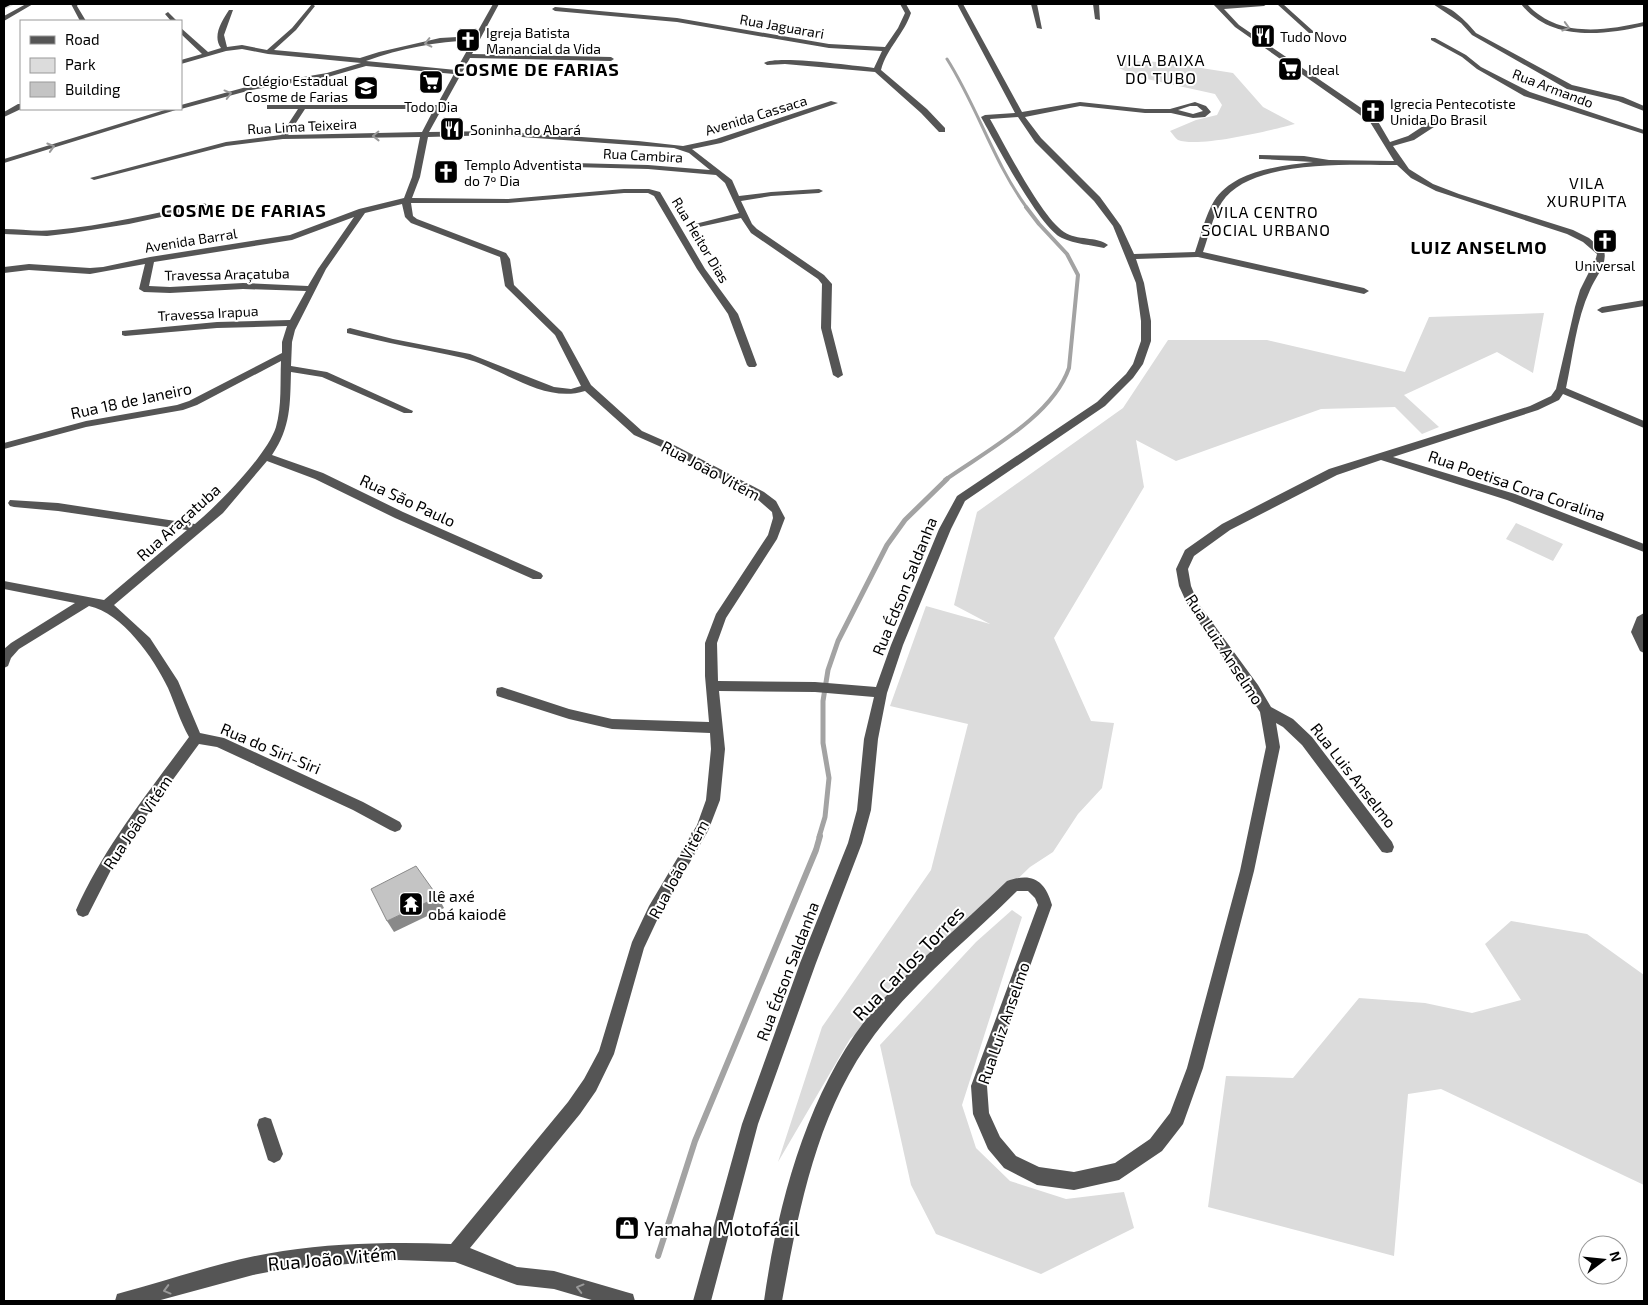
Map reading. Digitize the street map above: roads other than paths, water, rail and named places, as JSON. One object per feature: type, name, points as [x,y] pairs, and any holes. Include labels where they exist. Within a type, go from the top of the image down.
[{"type":"highway","points":[[4,6],[8,4]]},
{"type":"street","points":[[4,19],[30,4]]},
{"type":"street","points":[[496,4],[425,133],[416,177],[407,200],[406,208],[409,217],[414,221],[503,255],[506,259],[507,278],[510,286],[559,334],[593,392]]},
{"type":"street","points":[[878,70],[887,49],[905,23],[908,15],[903,4]]},
{"type":"street","name":"Rua Édson Saldanha","points":[[702,1301],[750,1124],[778,1041],[855,843],[864,810],[871,739],[881,693],[897,645],[948,522],[961,499],[1095,409],[1130,376],[1138,364],[1146,341],[1146,321],[1140,283],[1131,257],[1112,217],[1080,180],[1038,140],[1020,115],[960,4]]},
{"type":"street","points":[[1034,4],[1040,28]]},
{"type":"street","points":[[1096,4],[1098,19]]},
{"type":"street","points":[[1218,5],[1264,4]]},
{"type":"street","points":[[1280,4],[1310,32]]},
{"type":"street","points":[[1436,4],[1463,22],[1474,34],[1570,87],[1644,104]]},
{"type":"street","points":[[1524,4],[1530,11],[1546,20],[1580,31],[1599,32],[1644,24]]},
{"type":"street","points":[[74,5],[82,20]]},
{"type":"street","points":[[1218,5],[1230,20],[1241,29],[1368,115],[1380,129],[1398,163],[1414,176],[1438,190],[1570,232],[1586,240],[1601,253],[1601,258],[1586,284],[1576,314],[1561,389],[1644,426]]},
{"type":"street","points":[[268,52],[294,29],[312,6]]},
{"type":"street","name":"Rua Jaguarari","points":[[555,9],[677,20],[829,46],[887,49]]},
{"type":"street","points":[[226,49],[221,46],[220,40],[231,12]]},
{"type":"street","points":[[168,14],[173,20]]},
{"type":"street","points":[[182,31],[207,55]]},
{"type":"street","points":[[182,107],[250,88],[328,75],[381,53],[440,40],[476,38]]},
{"type":"street","name":"Rua Armando","points":[[1433,39],[1464,56],[1485,72],[1527,94],[1644,132]]},
{"type":"street","points":[[182,62],[226,49],[242,47],[268,52],[458,72]]},
{"type":"street","points":[[466,56],[611,59]]},
{"type":"street","points":[[767,63],[785,62],[878,70],[942,130]]},
{"type":"street","points":[[1629,102],[1644,98]]},
{"type":"street","points":[[1629,102],[1644,109]]},
{"type":"street","name":"Avenida Cassaca","points":[[684,148],[718,141],[834,103]]},
{"type":"street","points":[[1104,245],[1066,237],[1059,233],[1045,217],[1022,182],[985,117],[1020,115],[1080,104],[1145,111],[1171,111]]},
{"type":"street","points":[[4,115],[20,107]]},
{"type":"street","points":[[270,107],[438,107]]},
{"type":"street","points":[[283,137],[303,107]]},
{"type":"street","points":[[4,161],[171,110]]},
{"type":"street","points":[[1388,145],[1411,138],[1438,121]]},
{"type":"street","name":"Rua Lima Teixeira","points":[[94,178],[226,144],[283,137],[425,133],[517,135],[684,148]]},
{"type":"street","points":[[684,148],[692,151],[732,186],[743,215],[748,225],[754,231],[821,277],[827,284],[826,328],[838,375]]},
{"type":"street","points":[[1262,157],[1304,158],[1329,162]]},
{"type":"street","points":[[1198,254],[1214,210],[1230,187],[1240,181],[1303,165],[1329,162],[1398,163]]},
{"type":"street","name":"Rua Cambira","points":[[536,164],[648,167],[718,173]]},
{"type":"street","name":"Rua Heitor Dias","points":[[407,200],[508,201],[624,191],[654,192],[662,201],[700,270],[733,314],[752,365]]},
{"type":"street","points":[[737,199],[771,194],[819,191]]},
{"type":"street","name":"Avenida Barral","points":[[4,270],[29,267],[90,271],[116,268],[150,260],[292,237],[362,210],[407,200]]},
{"type":"street","points":[[4,232],[40,233],[70,230],[132,221],[204,205]]},
{"type":"street","name":"Rua Araçatuba","points":[[106,605],[219,510],[277,439],[282,424],[287,342],[294,323],[310,289],[362,210]]},
{"type":"street","points":[[699,224],[743,215]]},
{"type":"street","points":[[1131,257],[1198,254],[1364,291]]},
{"type":"street","name":"Travessa Araçatuba","points":[[150,260],[144,289],[170,290],[243,286],[310,289]]},
{"type":"street","points":[[1602,310],[1644,303]]},
{"type":"street","name":"Travessa Irapua","points":[[125,333],[217,325],[294,323]]},
{"type":"street","points":[[350,331],[490,363],[552,390],[593,392]]},
{"type":"street","name":"Rua 18 de Janeiro","points":[[4,446],[86,424],[179,408],[193,403],[286,355]]},
{"type":"street","points":[[286,368],[324,374],[408,411]]},
{"type":"street","name":"Rua Luiz Anselmo","points":[[1038,888],[1045,904],[979,1086],[981,1114],[994,1144],[1010,1162],[1037,1176],[1074,1181],[1119,1171],[1156,1145],[1177,1118],[1195,1068],[1247,871],[1273,747],[1266,711],[1253,689],[1193,605],[1185,586],[1182,569],[1189,553],[1226,526],[1312,481],[1354,464],[1534,408],[1555,398],[1561,389]]},
{"type":"street","name":"Rua João Vitém","points":[[454,1253],[574,1108],[590,1085],[602,1062],[637,947],[654,911],[703,827],[712,800],[718,758],[712,686],[711,643],[715,627],[773,536],[779,518],[777,511],[760,495],[672,448],[638,433],[593,392]]},
{"type":"street","name":"Rua São Paulo","points":[[265,456],[319,476],[399,515],[536,576]]},
{"type":"street","name":"Rua Poetisa Cora Coralina","points":[[1379,456],[1511,497],[1644,548]]},
{"type":"street","points":[[14,503],[58,507],[197,528]]},
{"type":"street","points":[[1604,532],[1644,556]]},
{"type":"street","points":[[4,585],[106,605],[146,641],[173,685],[191,733],[196,738]]},
{"type":"street","points":[[4,663],[5,656],[15,646],[87,602]]},
{"type":"street","points":[[1644,618],[1641,620],[1637,632],[1644,648]]},
{"type":"street","points":[[712,686],[816,687],[881,693]]},
{"type":"street","points":[[502,692],[569,714],[612,724],[717,728]]},
{"type":"street","name":"Rua Luis Anselmo","points":[[1266,711],[1288,723],[1307,741],[1387,847]]},
{"type":"street","name":"Rua João Vitém","points":[[83,910],[107,863],[134,822],[196,738]]},
{"type":"street","name":"Rua do Siri-Siri","points":[[196,738],[219,742],[331,793],[394,826]]},
{"type":"street","name":"Rua Carlos Torres","points":[[773,1301],[782,1246],[810,1141],[843,1067],[869,1028],[1012,886],[1027,883],[1038,888]]},
{"type":"street","points":[[265,1125],[274,1154]]},
{"type":"street","name":"Rua João Vitém","points":[[124,1301],[284,1260],[399,1251],[454,1253],[517,1276],[554,1280],[626,1301]]},
{"type":"waterway","points":[[947,59],[968,96],[1015,191],[1027,208]]},
{"type":"waterway","points":[[945,480],[998,445],[1033,417],[1060,386],[1069,368],[1078,275],[1067,254],[1026,207]]},
{"type":"waterway","points":[[819,837],[825,817],[829,778],[823,743],[823,701],[828,670],[838,641],[887,545],[905,520],[947,479]]},
{"type":"waterway","points":[[658,1256],[695,1141],[816,850],[820,836]]},
{"type":"place","name":"Tudo Novo","points":[[1263,36]]},
{"type":"place","name":"Igreja Batista Manancial da Vida","points":[[468,40]]},
{"type":"place","name":"Ideal","points":[[1290,69]]},
{"type":"place","name":"Todo Dia","points":[[431,82]]},
{"type":"place","name":"Colégio Estadual Cosme de Farias","points":[[366,88]]},
{"type":"place","name":"Igrecia Pentecotiste Unida Do Brasil","points":[[1373,111]]},
{"type":"place","name":"Soninha do Abará","points":[[452,129]]},
{"type":"place","name":"Templo Adventista do 7º Dia","points":[[446,172]]},
{"type":"place","name":"Universal","points":[[1605,241]]},
{"type":"place","name":"Ilê axé obá kaiodê","points":[[411,904]]},
{"type":"place","name":"Yamaha Motofácil","points":[[627,1228]]},
{"type":"district","name":"VILA BAIXA DO TUBO","points":[[1161,68]]},
{"type":"district","name":"COSME DE FARIAS","points":[[537,69]]},
{"type":"district","name":"VILA XURUPITA","points":[[1587,191]]},
{"type":"district","name":"COSME DE FARIAS","points":[[244,210]]},
{"type":"district","name":"VILA CENTRO SOCIAL URBANO","points":[[1266,220]]},
{"type":"district","name":"LUIZ ANSELMO","points":[[1479,247]]}]
